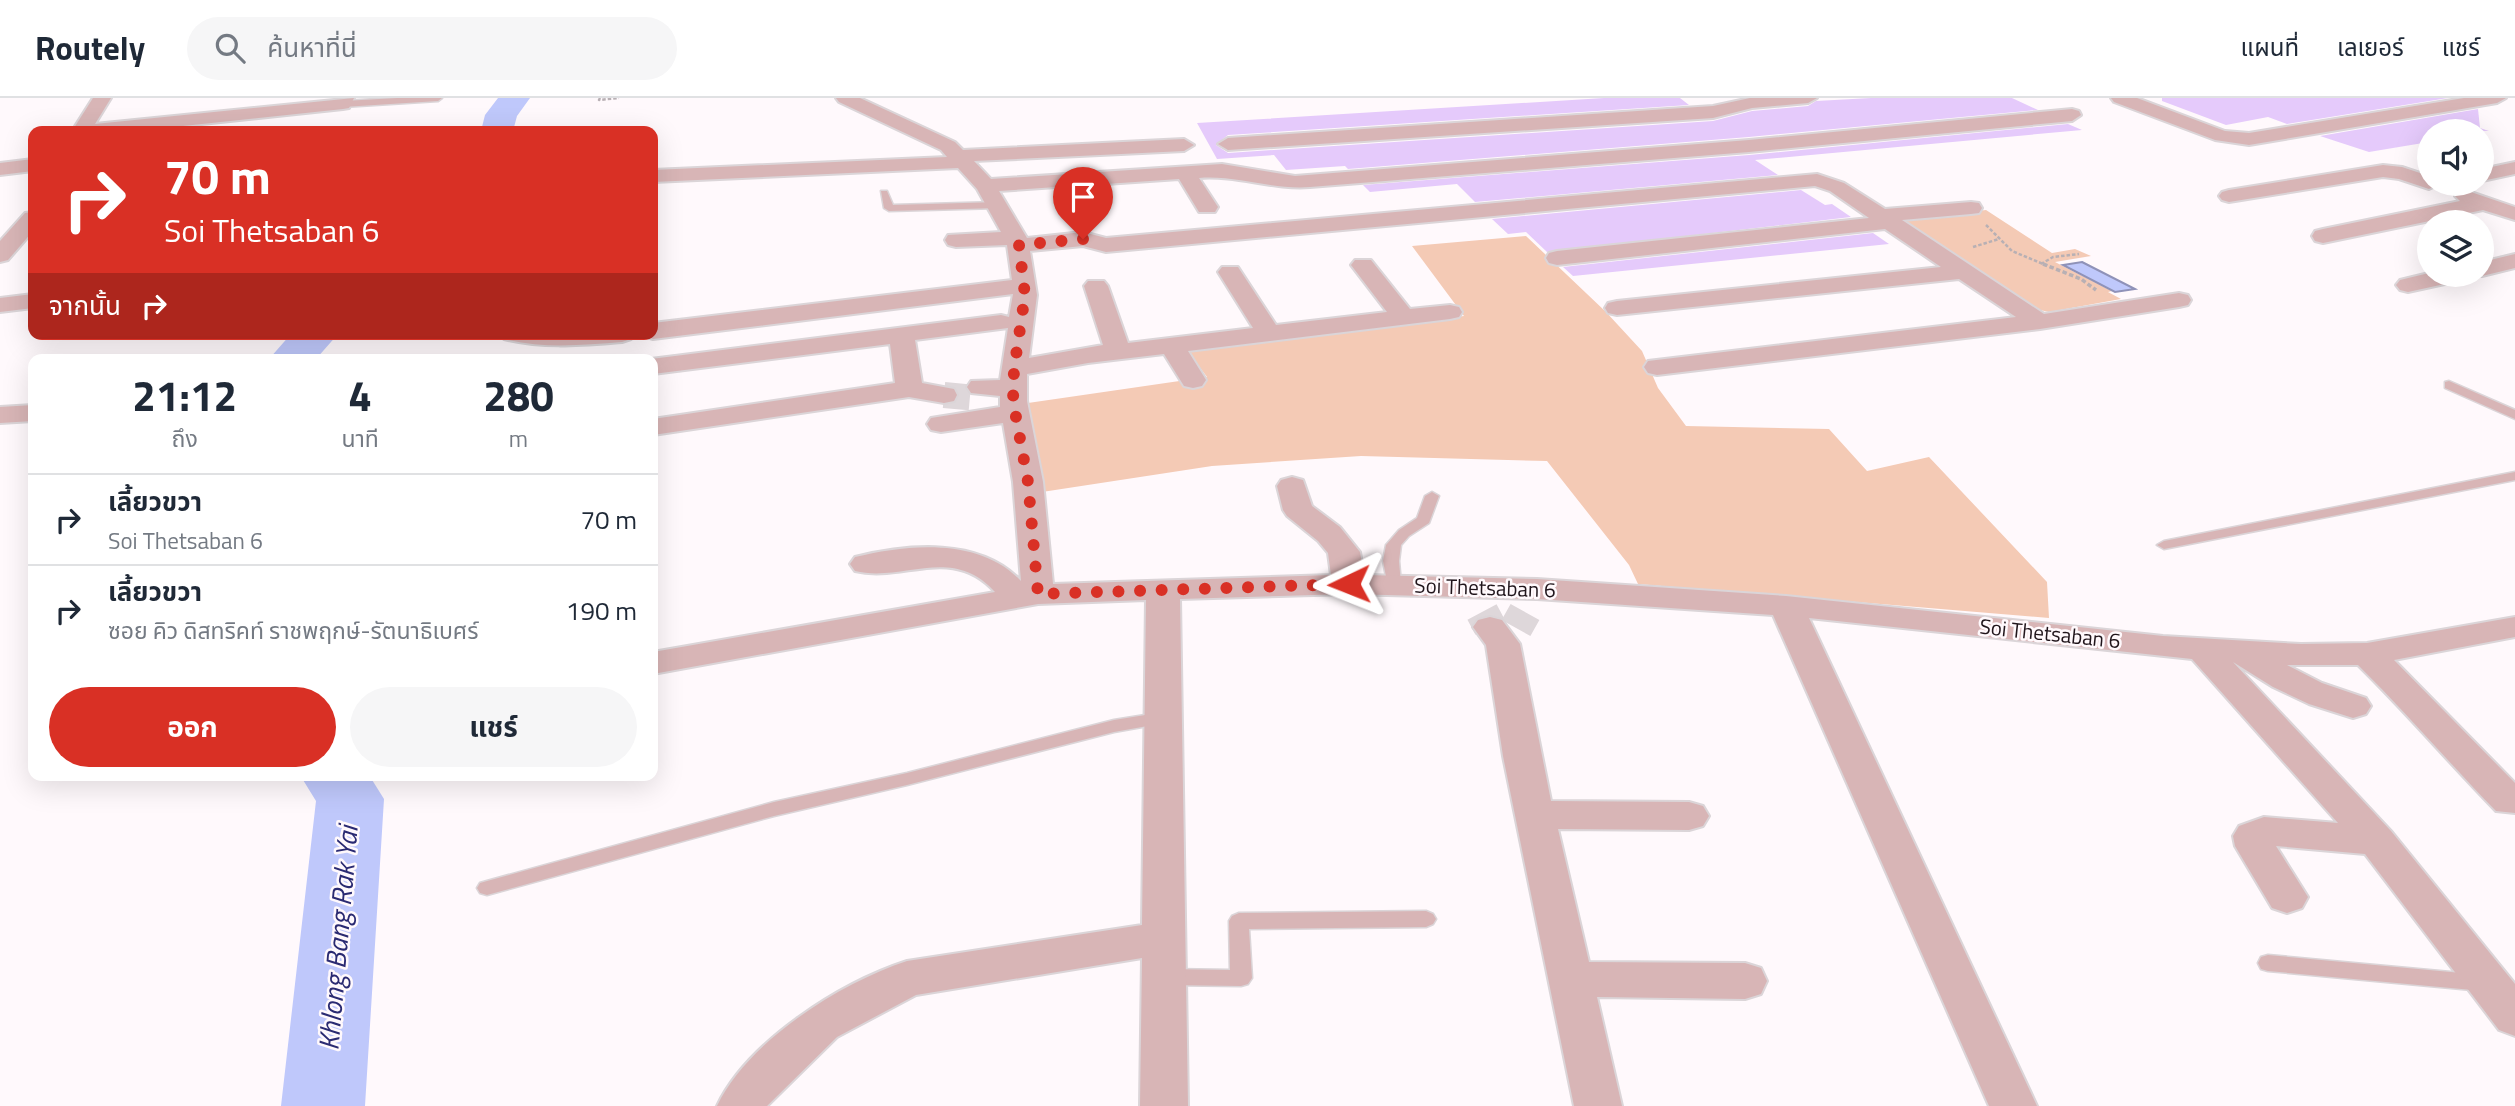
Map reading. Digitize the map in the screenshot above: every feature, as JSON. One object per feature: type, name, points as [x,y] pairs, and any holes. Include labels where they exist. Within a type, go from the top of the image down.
[{"type":"street","points":[[86,126],[102,98]]},
{"type":"street","points":[[845,98],[933,138],[961,159],[993,195],[1021,257],[1025,304],[1014,393],[1028,482],[1028,596]]},
{"type":"street","points":[[1228,144],[1713,112],[1752,103],[1808,98]]},
{"type":"street","points":[[2129,99],[2222,136],[2249,139],[2497,98]]},
{"type":"street","points":[[993,195],[1079,179],[1222,170],[1310,181],[2078,118],[2043,100]]},
{"type":"street","points":[[126,126],[344,101]]},
{"type":"street","points":[[658,176],[1184,145]]},
{"type":"street","points":[[1749,146],[1772,162]]},
{"type":"street","points":[[0,169],[28,165]]},
{"type":"street","points":[[2494,172],[2515,168]]},
{"type":"street","points":[[1185,172],[1208,207]]},
{"type":"street","points":[[2229,196],[2383,172],[2402,173],[2417,178]]},
{"type":"street","points":[[1079,179],[1090,216]]},
{"type":"street","points":[[658,330],[1021,257],[1089,255],[1106,245],[1816,180],[1837,187],[1884,219],[1965,260],[2040,322]]},
{"type":"street","points":[[2465,196],[2515,214]]},
{"type":"street","points":[[2323,236],[2484,203]]},
{"type":"street","points":[[1557,258],[1967,208]]},
{"type":"street","points":[[0,255],[28,228]]},
{"type":"street","points":[[956,240],[1021,257]]},
{"type":"street","points":[[1616,308],[1965,260]]},
{"type":"street","points":[[2494,266],[2515,261]]},
{"type":"street","points":[[1363,265],[1403,317]]},
{"type":"street","points":[[1230,272],[1268,332]]},
{"type":"street","points":[[2408,285],[2417,283]]},
{"type":"street","points":[[1096,286],[1118,351]]},
{"type":"street","points":[[1657,367],[2040,322],[2179,300]]},
{"type":"street","points":[[0,305],[28,302]]},
{"type":"street","points":[[941,424],[1118,351],[1450,312]]},
{"type":"street","points":[[658,365],[1001,322]]},
{"type":"street","points":[[658,426],[931,390],[902,336]]},
{"type":"street","points":[[1171,344],[1192,380]]},
{"type":"street","points":[[978,393],[1014,393]]},
{"type":"street","points":[[0,415],[28,413]]},
{"type":"street","points":[[1292,486],[1298,510],[1329,534],[1344,552],[1349,584]]},
{"type":"street","points":[[866,564],[917,558],[963,558],[988,568],[1028,596]]},
{"type":"street","name":"Soi Thetsaban 6","points":[[658,662],[1028,596],[1349,584],[1393,584],[1504,614],[1786,606],[2246,653],[2367,654],[2515,627]]},
{"type":"street","points":[[1163,592],[1164,1106]]},
{"type":"street","points":[[1786,606],[2012,1106]]},
{"type":"street","points":[[1504,614],[1535,815],[1598,1106]]},
{"type":"street","points":[[2203,650],[2377,841],[2515,1017]]},
{"type":"street","points":[[2246,653],[2298,688],[2353,706]]},
{"type":"street","points":[[2367,654],[2416,701],[2447,739],[2510,802]]},
{"type":"street","points":[[1535,815],[1689,816]]},
{"type":"street","points":[[2287,897],[2255,846],[2253,836],[2263,831],[2377,841]]},
{"type":"street","points":[[741,1106],[750,1091],[821,1024],[907,979],[1164,957]]},
{"type":"street","points":[[1570,979],[1745,981]]},
{"type":"lane","points":[[344,101],[438,98]]},
{"type":"lane","points":[[884,194],[889,208],[899,209],[993,195]]},
{"type":"lane","points":[[2449,385],[2515,415]]},
{"type":"lane","points":[[2164,545],[2515,476]]},
{"type":"lane","points":[[1393,584],[1389,554],[1402,533],[1424,520],[1432,496]]},
{"type":"lane","points":[[487,888],[774,809],[907,779],[1114,726],[1164,718]]},
{"type":"lane","points":[[1164,957],[1241,978],[1239,921],[1426,919]]},
{"type":"lane","points":[[2268,963],[2489,984]]},
{"type":"path","points":[[600,98],[599,100],[619,98]]},
{"type":"path","points":[[1967,208],[1991,227],[2007,248],[2095,288],[2096,293],[2091,298]]},
{"type":"path","points":[[1965,260],[1999,239]]},
{"type":"path","points":[[2041,264],[2053,257],[2079,254]]},
{"type":"shaded area","points":[[1986,210],[2052,253],[2075,249],[2091,256],[2055,262],[2112,291],[2108,292],[2121,299],[2049,312],[2040,310],[1901,220]]},
{"type":"shaded area","points":[[1526,236],[1606,312],[1642,351],[1658,388],[1686,426],[1829,429],[1867,471],[1929,457],[2047,582],[2049,618],[1638,584],[1629,565],[1547,461],[1361,456],[1212,466],[1042,492],[1028,403],[1207,377],[1186,349],[1464,316],[1412,246]]},
{"type":"water","points":[[2082,262],[2135,289],[2115,292],[2063,265]]},
{"type":"building","points":[[1604,98],[1680,98],[1689,105],[1228,135],[1216,145],[1228,153],[1713,121],[1752,111],[1808,106],[1816,101],[1871,98],[2012,98],[2038,110],[1749,137],[1348,169],[1345,166],[1286,170],[1274,155],[1217,159],[1197,123]]},
{"type":"building","points":[[2162,98],[2448,98],[2287,124],[2268,117],[2226,125],[2162,101]]},
{"type":"building","points":[[2478,109],[2479,119],[2419,119]]},
{"type":"building","points":[[2417,119],[2417,144],[2369,152],[2320,136]]},
{"type":"building","points":[[2068,124],[2082,130],[1755,160],[1778,175],[1475,202],[1457,184],[1370,192],[1363,185],[1749,155]]},
{"type":"building","points":[[1801,190],[1825,205],[1832,204],[1851,217],[1547,252],[1526,232],[1508,234],[1492,219]]},
{"type":"building","points":[[1873,233],[1889,244],[1573,276],[1563,267]]},
{"type":"waterway","name":"Khlong Bang Rak Yai","points":[[498,126],[501,115],[514,98]]},
{"type":"waterway","name":"Khlong Bang Rak Yai","points":[[296,354],[310,340]]},
{"type":"waterway","name":"Khlong Bang Rak Yai","points":[[323,1106],[350,799],[337,781]]},
{"type":"tunnel","points":[[944,395],[977,398]]},
{"type":"tunnel","points":[[1482,612],[1490,627]]},
{"type":"tunnel","points":[[1516,628],[1525,612]]},
{"type":"route","points":[[1083,239],[1019,245],[1025,304],[1014,369],[1013,401],[1028,482],[1038,594],[1349,584]]}]
